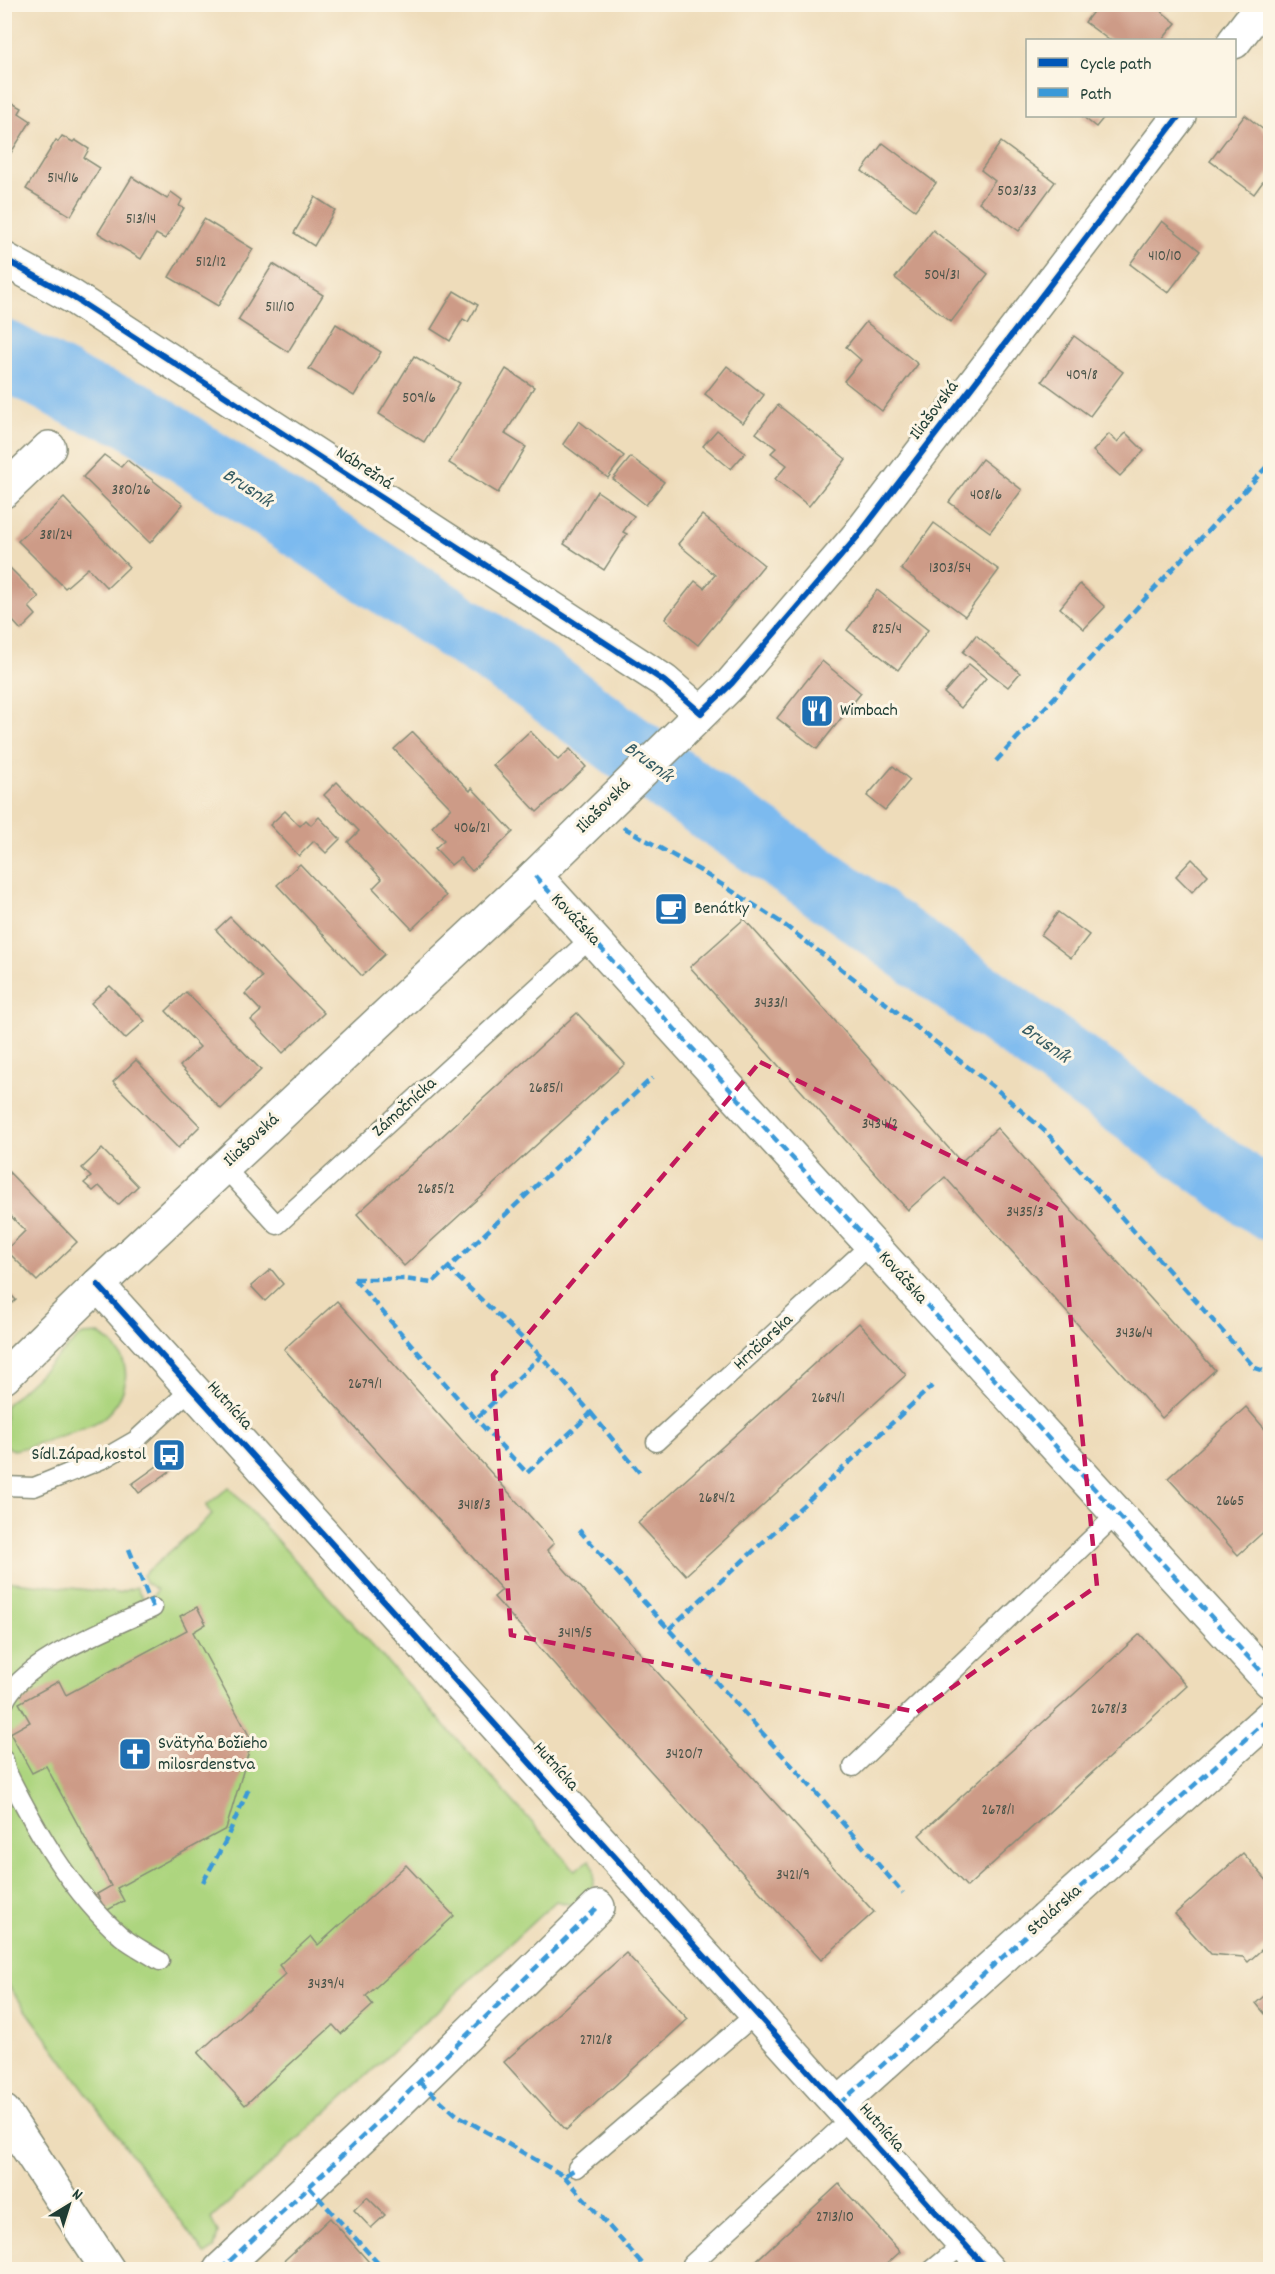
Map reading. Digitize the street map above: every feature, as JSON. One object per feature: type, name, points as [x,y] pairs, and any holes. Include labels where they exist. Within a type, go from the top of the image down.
[{"type":"street","points":[[1236,39],[1263,4]]},
{"type":"street","name":"Iliašovská","points":[[4,1377],[98,1285],[535,876],[732,683],[858,536],[1178,117]]},
{"type":"street","name":"Nábrežná","points":[[4,259],[71,296],[664,681],[692,721]]},
{"type":"street","points":[[4,491],[49,448]]},
{"type":"street","name":"Kováčska","points":[[535,876],[1270,1681]]},
{"type":"street","name":"Hutnícka","points":[[98,1285],[988,2270]]},
{"type":"street","name":"Stolárska","points":[[845,2111],[1270,1717]]},
{"type":"street","points":[[220,2270],[377,2123],[598,1907]]},
{"type":"street","points":[[4,2112],[108,2270]]},
{"type":"lane","name":"Zámočnícka","points":[[225,1167],[277,1225],[591,938]]},
{"type":"lane","name":"Hrnčiarska","points":[[656,1442],[871,1244]]},
{"type":"lane","points":[[4,1486],[34,1487],[103,1459],[136,1440],[192,1388]]},
{"type":"lane","points":[[853,1767],[1117,1514]]},
{"type":"lane","points":[[4,1703],[34,1667],[56,1654],[153,1608]]},
{"type":"lane","points":[[4,1760],[6,1770],[50,1852],[97,1911],[123,1937],[160,1961]]},
{"type":"lane","points":[[577,2168],[757,2013]]},
{"type":"lane","points":[[692,2264],[845,2111]]},
{"type":"lane","points":[[932,2270],[965,2243]]},
{"type":"highlighted area","points":[[760,1062],[1060,1210],[1097,1586],[917,1712],[511,1635],[493,1375]]},
{"type":"green space","points":[[99,1334],[119,1353],[126,1375],[120,1398],[112,1409],[97,1422],[66,1434],[14,1450],[5,1446],[5,1406],[78,1338],[83,1335]]},
{"type":"green space","points":[[229,1487],[575,1870],[590,1860],[594,1881],[589,1894],[576,1911],[572,1905],[556,1901],[211,2219],[218,2233],[214,2249],[205,2255],[5,1981],[4,1581],[118,1593],[136,1587],[147,1605],[157,1590],[145,1582],[143,1575],[212,1515],[206,1506]]},
{"type":"building","points":[[1099,4],[1152,4],[1176,23],[1163,39],[1108,39],[1085,22]]},
{"type":"building","points":[[4,98],[22,108],[19,113],[31,121],[4,164]]},
{"type":"building","points":[[1245,115],[1270,135],[1270,172],[1254,194],[1210,161]]},
{"type":"building","points":[[1083,117],[1104,117],[1096,127]]},
{"type":"building","points":[[62,136],[73,142],[75,140],[89,149],[84,158],[100,168],[71,216],[26,189],[56,140],[58,142]]},
{"type":"building","points":[[1001,142],[1055,182],[1019,231],[979,202],[995,181],[981,170]]},
{"type":"building","points":[[883,143],[936,183],[915,210],[862,171]]},
{"type":"building","points":[[132,177],[167,199],[171,192],[182,200],[179,206],[184,208],[165,239],[156,234],[141,259],[98,233]]},
{"type":"building","points":[[315,197],[335,210],[314,246],[294,233]]},
{"type":"building","points":[[204,219],[253,249],[218,306],[169,277]]},
{"type":"building","points":[[1162,221],[1200,251],[1168,293],[1130,264]]},
{"type":"building","points":[[933,230],[988,274],[951,322],[895,278]]},
{"type":"building","points":[[273,264],[323,295],[288,352],[238,320]]},
{"type":"building","points":[[454,291],[478,305],[468,322],[463,319],[450,341],[431,329]]},
{"type":"building","points":[[866,322],[918,364],[882,411],[844,381],[861,360],[846,347]]},
{"type":"building","points":[[336,324],[381,352],[354,396],[309,369]]},
{"type":"building","points":[[1074,336],[1123,372],[1090,416],[1042,381]]},
{"type":"building","points":[[414,356],[460,383],[424,442],[379,414]]},
{"type":"building","points":[[727,366],[764,395],[743,423],[705,394]]},
{"type":"building","points":[[506,369],[534,387],[505,434],[526,447],[498,493],[449,463]]},
{"type":"building","points":[[778,405],[846,459],[809,506],[775,479],[787,465],[771,453],[776,448],[756,433]]},
{"type":"building","points":[[579,421],[624,456],[608,478],[563,444]]},
{"type":"building","points":[[717,430],[745,453],[731,469],[703,446]]},
{"type":"building","points":[[1126,433],[1144,451],[1120,476],[1093,451],[1109,434],[1117,442]]},
{"type":"building","points":[[104,455],[121,467],[127,460],[183,504],[150,543],[83,477]]},
{"type":"building","points":[[631,457],[664,482],[646,505],[613,479]]},
{"type":"building","points":[[982,459],[1022,490],[990,532],[949,502]]},
{"type":"building","points":[[597,491],[634,516],[623,532],[627,534],[604,570],[564,544]]},
{"type":"building","points":[[64,498],[129,567],[107,588],[88,568],[65,588],[18,541]]},
{"type":"building","points":[[702,515],[764,565],[698,645],[665,619],[695,581],[704,588],[715,575],[678,544]]},
{"type":"building","points":[[934,523],[999,570],[965,616],[901,569]]},
{"type":"building","points":[[4,562],[39,597],[29,607],[36,615],[21,630],[12,620],[4,627]]},
{"type":"building","points":[[1080,584],[1105,607],[1084,629],[1060,608]]},
{"type":"building","points":[[877,590],[928,630],[898,670],[847,630]]},
{"type":"building","points":[[976,635],[1020,673],[1008,687],[963,652]]},
{"type":"building","points":[[822,661],[861,693],[817,749],[777,718]]},
{"type":"building","points":[[969,664],[986,678],[961,708],[944,693]]},
{"type":"building","points":[[530,731],[558,760],[570,749],[586,767],[537,812],[493,765]]},
{"type":"building","points":[[413,732],[470,791],[472,788],[513,832],[472,871],[460,858],[451,865],[435,848],[444,840],[432,827],[451,808],[394,749]]},
{"type":"building","points":[[893,766],[910,780],[885,810],[867,796]]},
{"type":"building","points":[[337,782],[446,896],[412,929],[373,888],[382,879],[348,842],[359,831],[324,795]]},
{"type":"building","points":[[285,811],[300,826],[306,820],[311,825],[319,817],[340,839],[326,853],[314,841],[299,856],[270,825]]},
{"type":"building","points":[[1192,859],[1208,875],[1192,892],[1176,876]]},
{"type":"building","points":[[300,864],[385,954],[362,976],[277,885]]},
{"type":"building","points":[[1058,912],[1089,935],[1071,958],[1041,935]]},
{"type":"building","points":[[230,917],[324,1013],[283,1053],[251,1020],[261,1011],[245,994],[262,977],[216,930]]},
{"type":"building","points":[[744,919],[961,1162],[997,1128],[1215,1370],[1162,1418],[945,1177],[908,1210],[690,967]]},
{"type":"building","points":[[110,986],[145,1021],[125,1039],[91,1003]]},
{"type":"building","points":[[186,992],[261,1070],[221,1109],[180,1066],[200,1047],[166,1011]]},
{"type":"building","points":[[577,1013],[625,1064],[404,1266],[357,1214]]},
{"type":"building","points":[[136,1060],[200,1126],[178,1148],[113,1082]]},
{"type":"building","points":[[102,1149],[138,1186],[118,1205],[99,1186],[93,1191],[84,1183],[91,1177],[82,1168]]},
{"type":"building","points":[[5,1168],[77,1242],[37,1281],[6,1250],[25,1231],[5,1210]]},
{"type":"building","points":[[271,1269],[283,1284],[265,1301],[251,1286]]},
{"type":"building","points":[[4,1288],[16,1300],[4,1311]]},
{"type":"building","points":[[337,1301],[554,1543],[547,1550],[874,1912],[821,1960],[494,1597],[502,1590],[284,1349]]},
{"type":"building","points":[[859,1323],[906,1375],[686,1575],[638,1523]]},
{"type":"building","points":[[1246,1407],[1270,1435],[1270,1526],[1238,1555],[1168,1478]]},
{"type":"building","points":[[167,1459],[174,1468],[139,1493],[132,1484]]},
{"type":"building","name":"Svätyňa Božieho milosrdenstva","points":[[197,1607],[206,1624],[193,1632],[252,1741],[226,1829],[117,1888],[124,1901],[106,1911],[97,1894],[111,1886],[46,1766],[32,1773],[10,1733],[30,1722],[19,1703],[59,1681],[66,1695],[187,1630],[180,1616]]},
{"type":"building","points":[[1140,1634],[1187,1686],[967,1887],[919,1835]]},
{"type":"building","points":[[1243,1853],[1270,1884],[1270,1942],[1248,1962],[1243,1957],[1211,1954],[1175,1914]]},
{"type":"building","points":[[406,1865],[454,1916],[366,1996],[373,2005],[341,2034],[333,2025],[245,2105],[198,2053],[286,1974],[279,1965],[311,1936],[318,1945]]},
{"type":"building","points":[[626,1953],[688,2019],[566,2130],[504,2062]]},
{"type":"building","points":[[1270,1991],[1270,2020],[1256,2003]]},
{"type":"building","points":[[839,2184],[900,2252],[880,2270],[746,2270]]},
{"type":"building","points":[[367,2197],[385,2215],[371,2228],[354,2210]]},
{"type":"building","points":[[330,2218],[376,2270],[274,2270]]},
{"type":"waterway","name":"Brusník","points":[[4,354],[85,397],[132,414],[537,679],[671,780],[837,894],[1270,1207]]},
{"type":"marked path","points":[[996,761],[1270,463]]},
{"type":"marked path","points":[[623,827],[699,870],[782,923],[995,1088],[1047,1133],[1255,1368],[1270,1373]]},
{"type":"marked path","points":[[535,876],[1270,1681]]},
{"type":"marked path","points":[[354,1279],[405,1279],[432,1283],[652,1078]]},
{"type":"marked path","points":[[447,1267],[541,1356],[591,1413],[527,1473],[476,1419]]},
{"type":"marked path","points":[[354,1279],[476,1419],[541,1356]]},
{"type":"marked path","points":[[669,1629],[932,1386]]},
{"type":"marked path","points":[[591,1413],[640,1473]]},
{"type":"marked path","points":[[579,1530],[821,1798],[903,1893]]},
{"type":"marked path","points":[[129,1549],[153,1608]]},
{"type":"marked path","points":[[839,2104],[1270,1717]]},
{"type":"marked path","points":[[203,1882],[225,1842],[249,1788]]},
{"type":"marked path","points":[[220,2270],[377,2123],[598,1907]]},
{"type":"marked path","points":[[419,2082],[457,2115],[564,2176],[577,2168]]},
{"type":"marked path","points":[[564,2176],[648,2270]]},
{"type":"marked path","points":[[309,2187],[384,2270]]},
{"type":"marked path","points":[[687,2270],[692,2264]]},
{"type":"cycle path","points":[[4,259],[71,296],[664,681],[701,713],[732,683],[858,536],[1178,117]]},
{"type":"cycle path","points":[[98,1285],[988,2270]]},
{"type":"place","name":"Wimbach","points":[[817,711]]},
{"type":"place","name":"Benátky","points":[[671,909]]},
{"type":"place","name":"Sídl.Západ,kostol","points":[[169,1455]]},
{"type":"place","name":"Svätyňa Božieho milosrdenstva","points":[[135,1754]]}]
